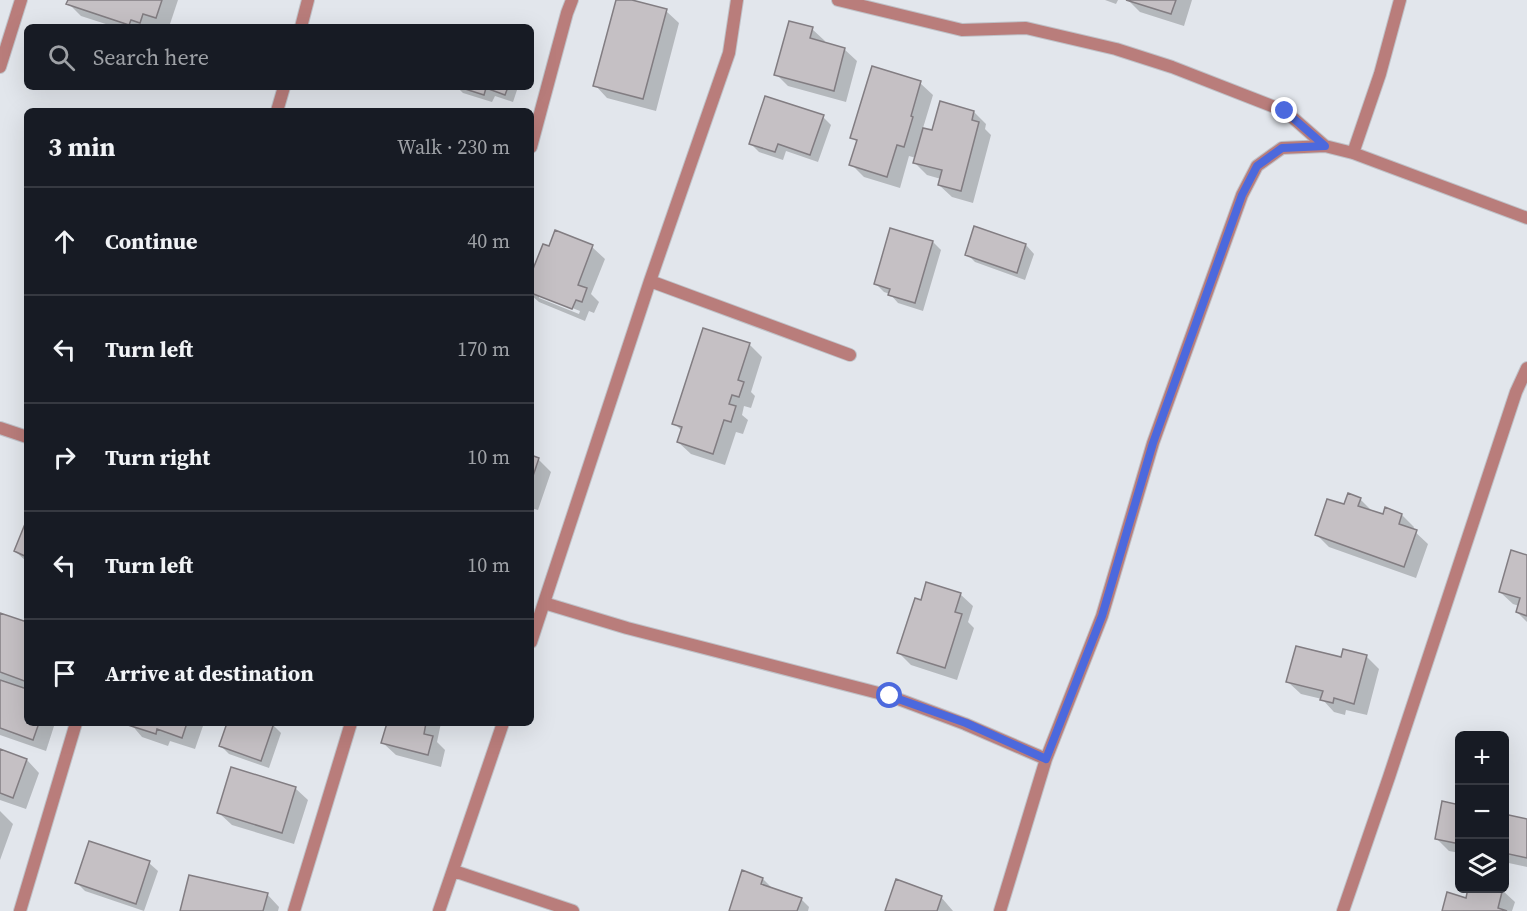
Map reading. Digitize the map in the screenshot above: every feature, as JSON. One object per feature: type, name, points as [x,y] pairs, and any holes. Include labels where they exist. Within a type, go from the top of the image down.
[{"type":"street","points":[[0,67],[21,0]]},
{"type":"street","points":[[302,24],[308,0]]},
{"type":"street","points":[[534,136],[572,0]]},
{"type":"street","points":[[534,633],[650,281],[729,53],[737,0]]},
{"type":"street","points":[[838,0],[962,30],[1026,28],[1116,49],[1172,67],[1285,111],[1325,146]]},
{"type":"street","points":[[1353,153],[1380,74],[1400,0]]},
{"type":"street","points":[[278,108],[283,90]]},
{"type":"street","points":[[1000,911],[1046,759],[1102,616],[1153,443],[1242,195],[1257,166],[1282,148],[1325,146],[1353,153],[1527,218]]},
{"type":"street","points":[[650,281],[850,355]]},
{"type":"street","points":[[1343,911],[1516,392],[1527,368]]},
{"type":"street","points":[[0,428],[24,436]]},
{"type":"street","points":[[544,603],[650,634],[890,696],[966,723],[1046,759]]},
{"type":"street","points":[[20,911],[75,726]]},
{"type":"street","points":[[294,911],[350,726]]},
{"type":"street","points":[[439,911],[502,726]]},
{"type":"street","points":[[453,871],[573,911]]},
{"type":"building","points":[[68,0],[162,0],[156,18],[143,14],[140,23],[131,20],[129,24],[66,4]]},
{"type":"building","points":[[616,0],[632,0],[667,9],[643,99],[593,86]]},
{"type":"building","points":[[1126,0],[1176,0],[1171,14]]},
{"type":"building","points":[[789,21],[813,27],[810,38],[845,48],[834,91],[774,75]]},
{"type":"building","points":[[872,66],[921,81],[904,147],[897,145],[887,177],[849,165],[857,140],[850,138]]},
{"type":"building","points":[[468,90],[485,90],[484,95]]},
{"type":"building","points":[[491,90],[507,90],[505,95]]},
{"type":"building","points":[[765,96],[824,115],[810,155],[778,144],[775,152],[749,144]]},
{"type":"building","points":[[940,101],[974,111],[972,120],[979,122],[961,191],[938,185],[942,170],[913,163],[923,128],[932,130]]},
{"type":"building","points":[[974,226],[1026,244],[1017,273],[965,255]]},
{"type":"building","points":[[890,228],[933,241],[915,303],[888,295],[890,289],[874,284]]},
{"type":"building","points":[[555,230],[593,245],[578,285],[587,288],[582,302],[576,300],[572,309],[534,294],[534,266],[543,244],[549,246]]},
{"type":"building","points":[[703,328],[750,343],[738,380],[744,382],[739,397],[732,395],[729,404],[736,406],[731,422],[724,420],[713,454],[677,442],[682,427],[672,424]]},
{"type":"building","points":[[534,456],[539,458],[534,473]]},
{"type":"building","points":[[1348,493],[1361,498],[1358,506],[1383,514],[1385,507],[1402,514],[1399,524],[1417,530],[1404,567],[1315,535],[1327,499],[1344,504]]},
{"type":"building","points":[[24,526],[24,556],[14,551]]},
{"type":"building","points":[[1511,550],[1527,555],[1527,616],[1516,612],[1520,598],[1499,592]]},
{"type":"building","points":[[926,582],[961,593],[955,612],[962,614],[945,668],[897,653],[915,598],[921,600]]},
{"type":"building","points":[[0,613],[24,621],[24,681],[0,672]]},
{"type":"building","points":[[1296,646],[1341,657],[1343,649],[1367,655],[1354,704],[1334,698],[1333,703],[1320,700],[1323,691],[1286,682]]},
{"type":"building","points":[[0,680],[24,688],[24,726],[38,726],[33,740],[0,728]]},
{"type":"building","points":[[131,726],[186,726],[182,738],[157,729],[156,734]]},
{"type":"building","points":[[226,726],[273,726],[261,761],[219,746]]},
{"type":"building","points":[[386,726],[425,726],[424,734],[433,736],[428,755],[381,743]]},
{"type":"building","points":[[0,749],[27,759],[13,798],[0,793]]},
{"type":"building","points":[[231,767],[296,787],[282,833],[217,813]]},
{"type":"building","points":[[1442,801],[1455,804],[1455,843],[1435,839]]},
{"type":"building","points":[[1509,815],[1527,819],[1527,858],[1509,854]]},
{"type":"building","points":[[89,841],[150,861],[136,904],[75,883]]},
{"type":"building","points":[[742,870],[763,878],[761,884],[802,898],[797,911],[729,911]]},
{"type":"building","points":[[189,875],[268,893],[263,911],[180,911]]},
{"type":"building","points":[[896,879],[942,896],[937,911],[885,911]]},
{"type":"building","points":[[1447,892],[1466,898],[1467,893],[1502,893],[1498,908],[1507,911],[1442,911]]},
{"type":"route","points":[[890,696],[966,723],[1046,759],[1102,616],[1153,443],[1242,195],[1257,166],[1282,148],[1325,146],[1285,111]]}]
